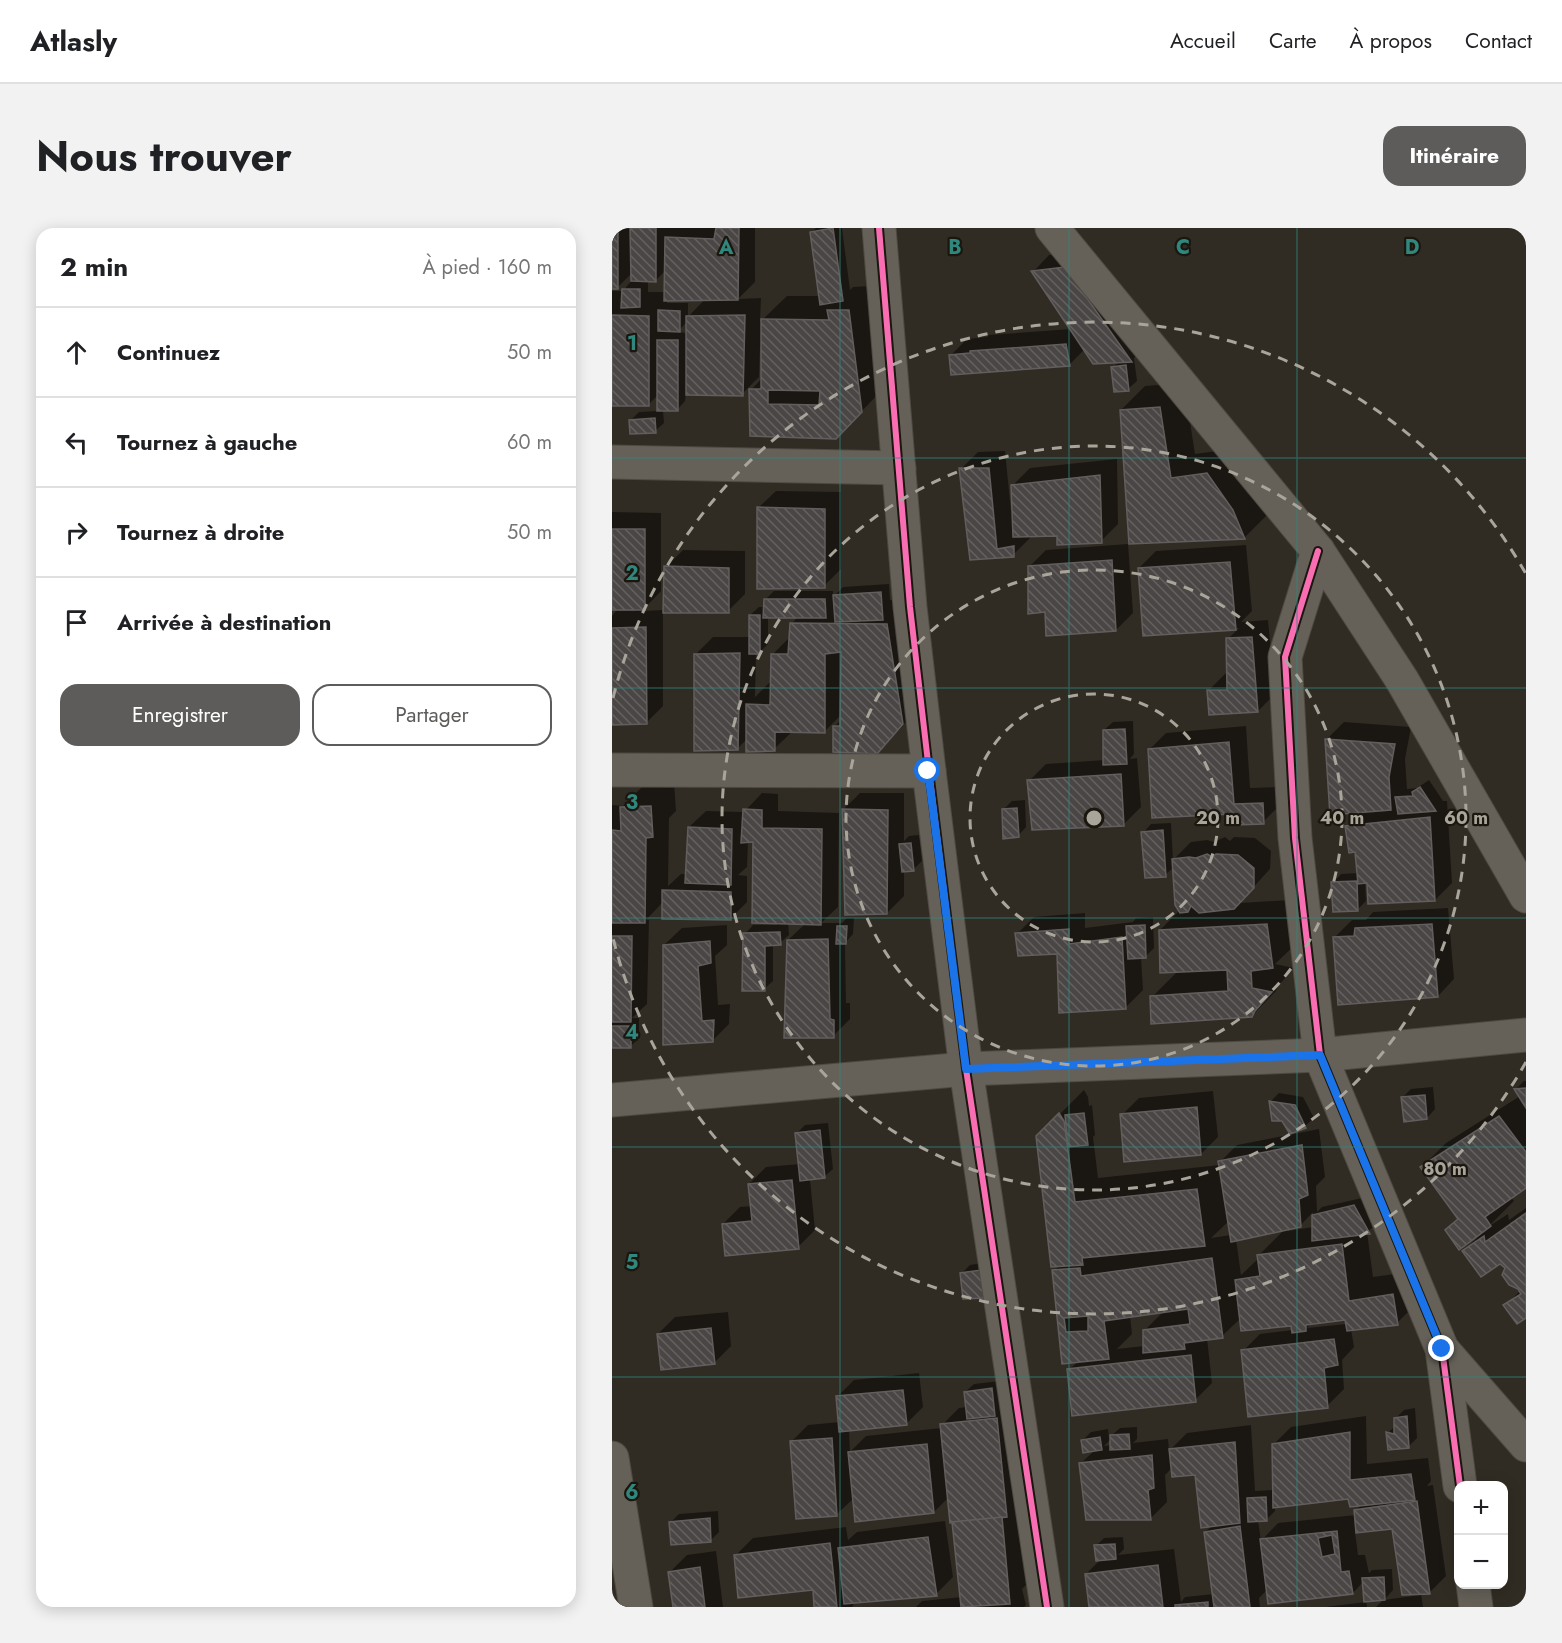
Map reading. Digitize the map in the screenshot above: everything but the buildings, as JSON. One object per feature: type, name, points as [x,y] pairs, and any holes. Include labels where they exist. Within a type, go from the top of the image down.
[{"type":"street","points":[[879,228],[910,607],[928,771],[966,1069],[1047,1607]]},
{"type":"street","points":[[1052,228],[1318,551],[1402,680],[1526,896]]},
{"type":"street","points":[[612,462],[899,468]]},
{"type":"street","points":[[1318,551],[1285,657],[1294,838],[1320,1055],[1442,1349],[1459,1481]]},
{"type":"street","points":[[612,770],[928,771]]},
{"type":"street","points":[[612,1100],[966,1069],[1320,1055],[1526,1035]]},
{"type":"street","points":[[1442,1349],[1526,1445]]},
{"type":"street","points":[[612,1458],[615,1498],[636,1607]]},
{"type":"street","points":[[1474,1589],[1476,1607]]},
{"type":"cycle path","points":[[879,228],[910,607],[929,771],[966,1069],[1047,1607]]},
{"type":"cycle path","points":[[1318,551],[1285,657],[1295,838],[1320,1055],[1442,1349],[1459,1481]]},
{"type":"route","points":[[928,771],[966,1069],[1320,1055],[1442,1349]]}]
